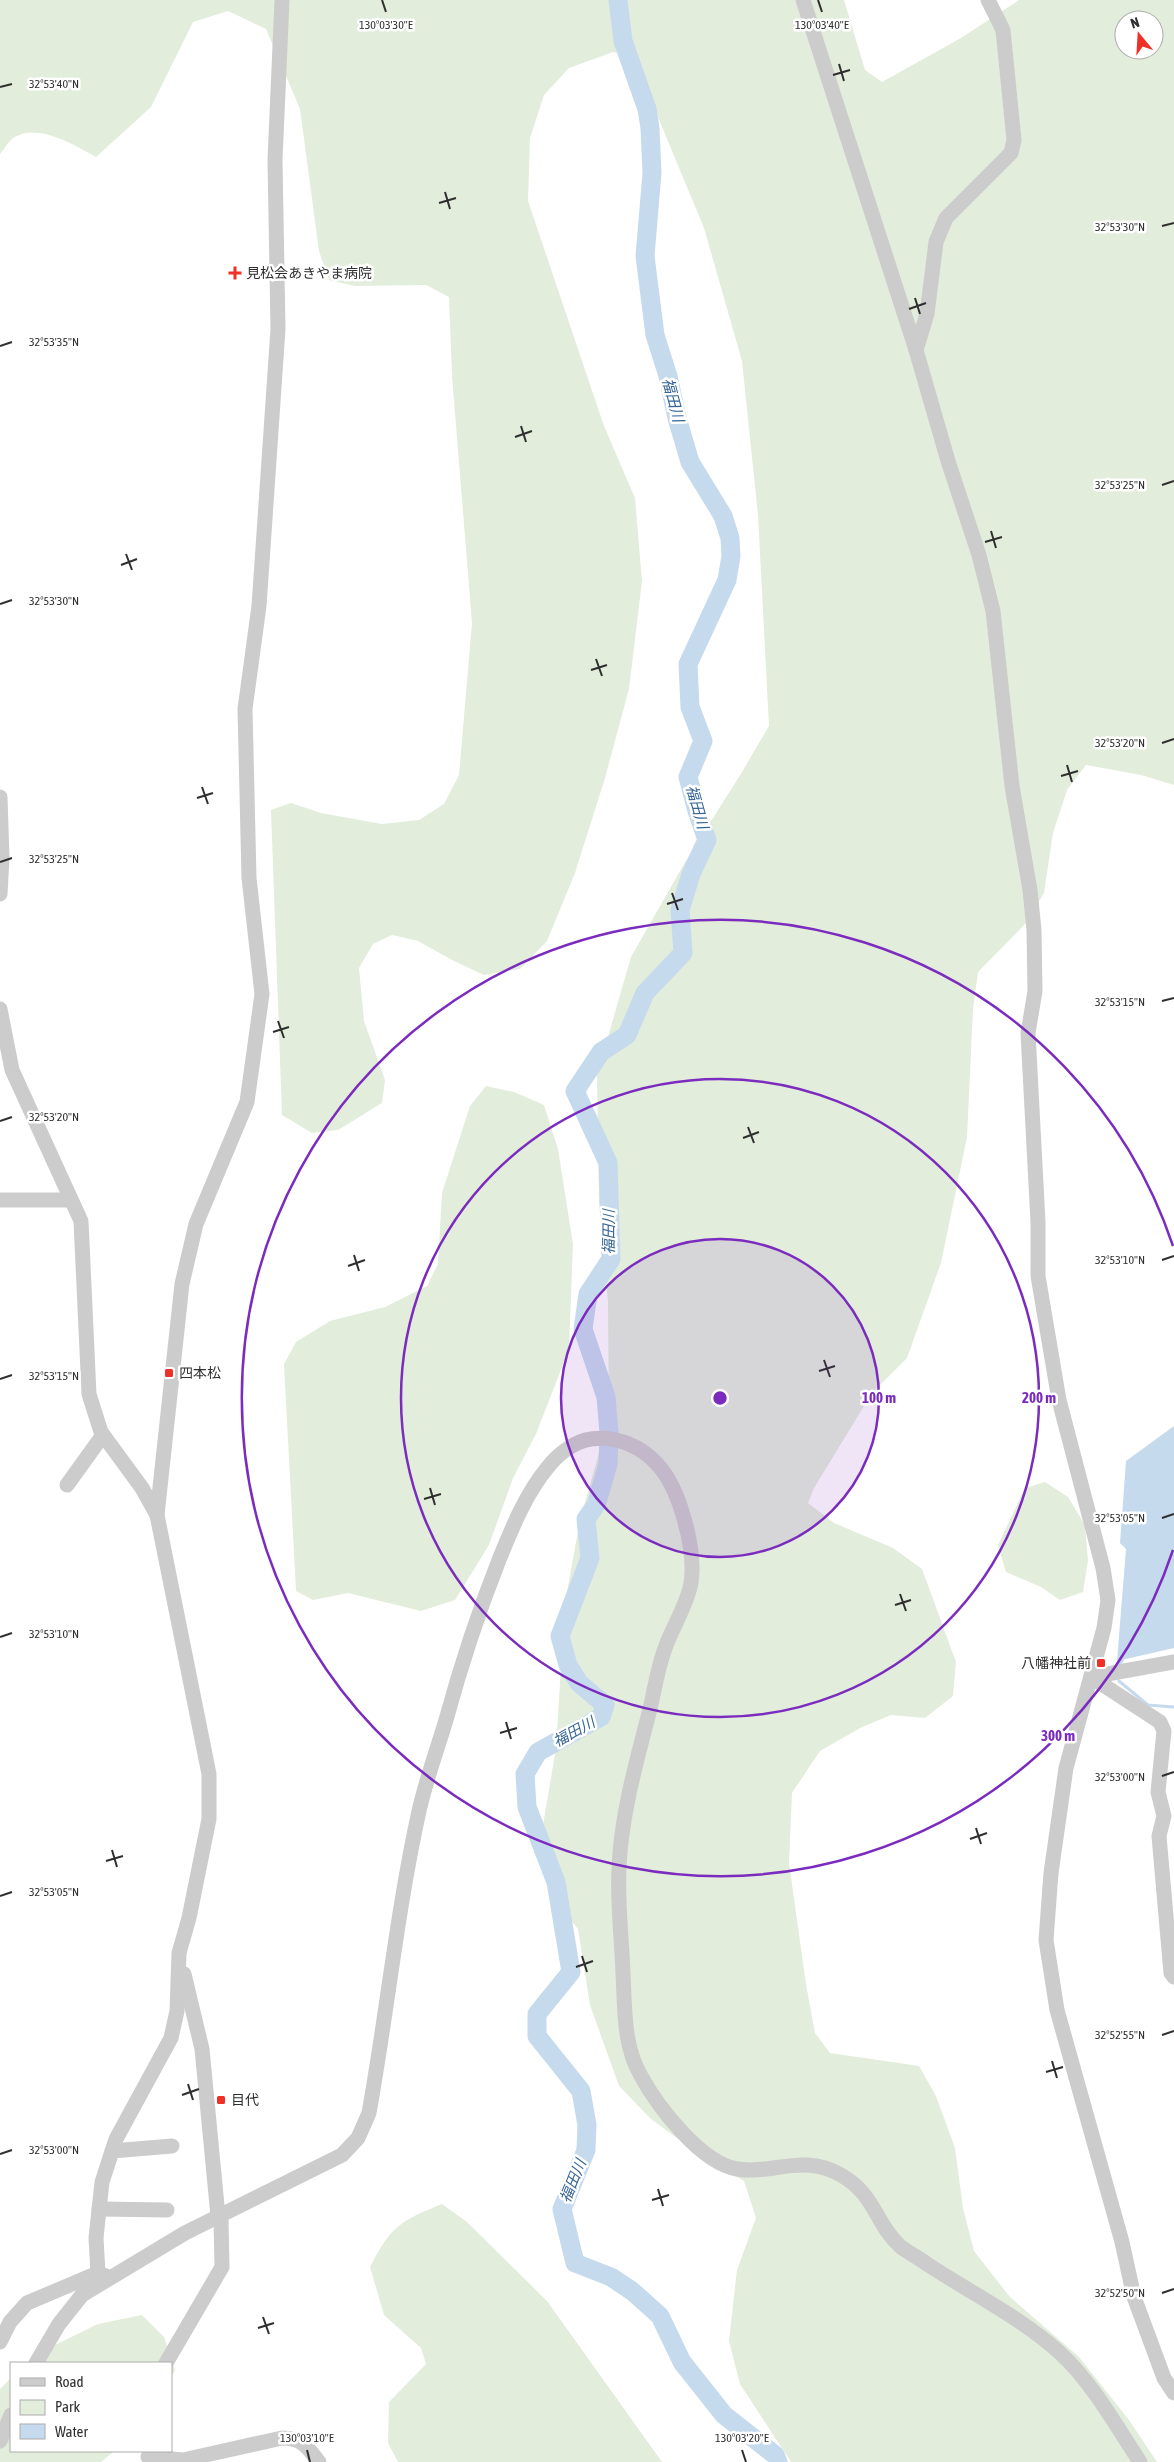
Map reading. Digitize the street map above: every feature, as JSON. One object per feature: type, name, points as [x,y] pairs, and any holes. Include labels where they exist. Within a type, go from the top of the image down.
[{"type":"street","points":[[98,2273],[96,2238],[102,2182],[116,2139],[171,2038],[177,2011],[179,1953],[189,1918],[209,1819],[208,1774],[157,1515],[182,1284],[196,1224],[247,1102],[262,994],[249,878],[245,709],[259,606],[278,329],[275,160],[282,0]]},
{"type":"street","points":[[803,0],[916,350],[948,461],[979,555],[993,611],[1012,786],[1030,890],[1034,930],[1035,991],[1028,1042],[1038,1222],[1038,1276],[1059,1400],[1103,1568],[1108,1600],[1091,1677],[1066,1768],[1051,1873],[1046,1940],[1057,2010],[1122,2242],[1134,2297],[1164,2378],[1174,2393]]},
{"type":"street","points":[[916,350],[927,314],[936,242],[946,218],[1011,153],[1014,140],[1003,30],[988,0]]},
{"type":"street","points":[[0,797],[2,858],[0,894]]},
{"type":"street","points":[[0,1009],[12,1070],[64,1181],[70,1200],[76,1206],[81,1220],[89,1394],[104,1435],[142,1488],[157,1515]]},
{"type":"street","points":[[0,1200],[70,1200]]},
{"type":"street","points":[[67,1485],[104,1435]]},
{"type":"street","points":[[37,2362],[59,2324],[82,2295],[113,2278],[184,2233],[342,2155],[358,2138],[370,2113],[399,1923],[420,1807],[470,1636],[510,1535],[530,1494],[549,1464],[575,1443],[596,1438],[615,1439],[627,1443],[648,1455],[662,1468],[673,1490],[686,1525],[692,1561],[691,1586],[664,1649],[635,1765],[619,1868],[625,2032],[637,2070],[660,2107],[691,2141],[719,2162],[736,2169],[760,2169],[789,2164],[822,2167],[837,2173],[855,2185],[868,2197],[884,2226],[898,2245],[1003,2311],[1056,2349],[1076,2370],[1140,2462]]},
{"type":"street","points":[[1091,1677],[1174,1662]]},
{"type":"street","points":[[1091,1677],[1160,1722],[1164,1731],[1158,1792],[1164,1816],[1159,1836],[1172,1973],[1174,1977]]},
{"type":"street","points":[[167,2362],[222,2266],[221,2220],[218,2216],[202,2049],[179,1953]]},
{"type":"street","points":[[112,2151],[172,2146]]},
{"type":"street","points":[[99,2209],[167,2210]]},
{"type":"street","points":[[0,2342],[10,2322],[27,2303],[98,2273],[113,2278]]},
{"type":"street","points":[[0,2441],[10,2417]]},
{"type":"street","points":[[148,2457],[183,2460],[282,2438],[294,2438],[306,2445],[319,2462]]},
{"type":"green space","points":[[0,0],[844,0],[865,70],[882,82],[961,38],[1019,0],[1174,0],[1174,785],[1141,775],[1086,765],[1067,790],[1053,833],[1044,893],[1026,923],[978,972],[973,1009],[967,1137],[941,1263],[907,1358],[872,1393],[814,1488],[808,1503],[834,1523],[893,1548],[922,1569],[956,1662],[953,1696],[925,1718],[891,1715],[862,1727],[820,1751],[792,1793],[789,1863],[815,2033],[830,2053],[919,2066],[936,2096],[955,2148],[963,2208],[974,2251],[1010,2297],[1079,2357],[1129,2420],[1157,2462],[791,2462],[740,2384],[729,2341],[737,2270],[756,2218],[744,2181],[693,2150],[651,2119],[619,2086],[590,2005],[578,1929],[555,1901],[541,1837],[556,1748],[565,1603],[580,1520],[609,1418],[608,1301],[599,1203],[597,1075],[631,957],[684,864],[769,726],[758,515],[742,361],[704,228],[633,57],[613,52],[569,68],[544,95],[530,138],[528,201],[604,426],[635,498],[642,581],[629,689],[605,778],[575,873],[547,941],[520,969],[484,975],[418,941],[392,935],[373,944],[359,968],[364,1021],[385,1080],[382,1103],[338,1130],[312,1133],[282,1115],[271,810],[291,803],[321,813],[382,824],[419,820],[444,804],[459,775],[472,623],[452,376],[449,297],[426,285],[355,286],[329,280],[319,251],[300,109],[266,29],[228,11],[193,22],[151,107],[96,157],[66,141],[43,134],[22,134],[9,142],[0,154]]},
{"type":"green space","points":[[486,1086],[514,1092],[544,1105],[558,1149],[573,1244],[569,1349],[536,1434],[513,1478],[489,1545],[455,1600],[421,1611],[348,1593],[313,1600],[296,1591],[284,1364],[296,1342],[330,1321],[385,1307],[427,1286],[438,1264],[442,1193],[470,1106]]},
{"type":"green space","points":[[1045,1482],[1068,1497],[1085,1525],[1088,1561],[1083,1592],[1060,1600],[1041,1587],[1006,1572],[998,1545],[1025,1488]]},
{"type":"green space","points":[[442,2204],[467,2222],[547,2301],[662,2462],[398,2462],[388,2443],[389,2402],[426,2364],[421,2348],[384,2315],[370,2267],[384,2242],[398,2226],[416,2215]]},
{"type":"green space","points":[[142,2315],[164,2337],[175,2370],[172,2376],[172,2362],[32,2362],[57,2344],[98,2324]]},
{"type":"green space","points":[[10,2379],[10,2452],[113,2452],[101,2462],[0,2462],[0,2389]]},
{"type":"water","points":[[1174,1426],[1174,1648],[1117,1661],[1126,1549],[1120,1543],[1126,1461]]},
{"type":"waterway","name":"福田川","points":[[618,0],[623,41],[647,109],[650,128],[652,173],[645,256],[655,335],[668,376],[677,418],[690,462],[723,516],[730,538],[731,556],[727,580],[688,664],[690,707],[703,741],[688,777],[707,840],[691,874],[680,910],[683,953],[645,993],[627,1035],[601,1052],[575,1091],[608,1163],[611,1259],[588,1294],[583,1329],[606,1397],[609,1433],[608,1464],[596,1505],[586,1519],[590,1558],[560,1636],[568,1665],[579,1683],[605,1705],[601,1717],[538,1752],[525,1774],[527,1807],[556,1882],[571,1972],[537,2014],[537,2036],[581,2091],[587,2125],[586,2150],[562,2209],[575,2263],[611,2277],[632,2291],[660,2316],[682,2362],[724,2415],[775,2455],[778,2462]]},
{"type":"waterway","points":[[1120,1664],[1124,1657]]},
{"type":"waterway","points":[[1119,1681],[1148,1705],[1174,1707]]},
{"type":"place","name":"見松会あきやま病院","points":[[235,273]]},
{"type":"place","name":"四本松","points":[[169,1373]]},
{"type":"place","name":"八幡神社前","points":[[1101,1663]]},
{"type":"place","name":"目代","points":[[221,2100]]}]
